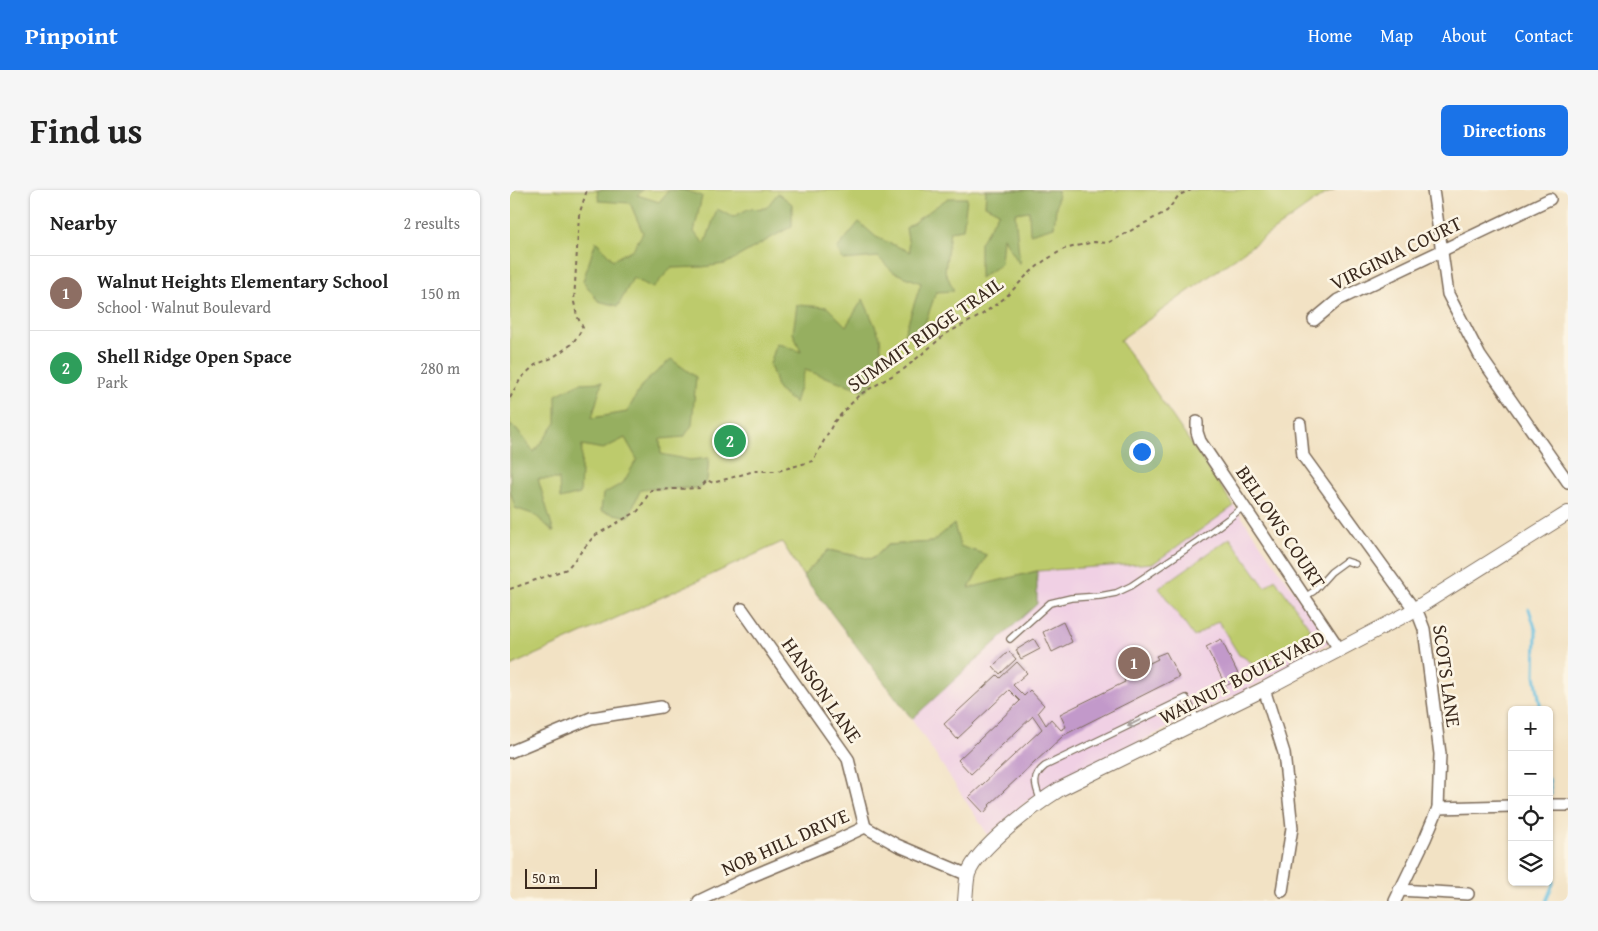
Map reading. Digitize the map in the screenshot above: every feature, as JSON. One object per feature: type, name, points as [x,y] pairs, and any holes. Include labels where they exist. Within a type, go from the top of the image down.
[{"type":"street","points":[[1433,190],[1448,294],[1480,356],[1568,482]]},
{"type":"street","name":"VIRGINIA COURT","points":[[1314,320],[1338,300],[1550,198]]},
{"type":"street","name":"BELLOWS COURT","points":[[1197,422],[1197,432],[1200,441],[1340,650]]},
{"type":"street","name":"SCOTS LANE","points":[[1300,424],[1303,456],[1415,610],[1424,629],[1440,754],[1438,808],[1397,896]]},
{"type":"street","name":"WALNUT BOULEVARD","points":[[965,901],[968,875],[974,862],[985,850],[1042,801],[1060,789],[1264,689],[1415,610],[1568,512]]},
{"type":"street","name":"HANSON LANE","points":[[742,609],[848,759],[865,827]]},
{"type":"street","points":[[1264,689],[1284,754],[1292,828],[1282,891]]},
{"type":"street","points":[[510,752],[591,718],[661,707]]},
{"type":"street","points":[[1553,805],[1568,805]]},
{"type":"street","points":[[1438,808],[1508,806]]},
{"type":"street","name":"NOB HILL DRIVE","points":[[699,901],[865,827],[897,845],[968,875]]},
{"type":"street","points":[[1397,896],[1468,894]]},
{"type":"lane","points":[[1010,639],[1050,603],[1071,598],[1116,593],[1131,586],[1228,520],[1244,506]]},
{"type":"lane","points":[[1305,597],[1314,591],[1331,572],[1346,561],[1355,564]]},
{"type":"lane","points":[[1042,801],[1036,788],[1035,780],[1039,771],[1045,766],[1186,698],[1198,721]]},
{"type":"path","points":[[510,398],[521,378],[535,365],[552,358],[572,344],[583,328],[577,316],[574,302],[579,215],[587,190]]},
{"type":"path","name":"SUMMIT RIDGE TRAIL","points":[[510,589],[567,569],[594,536],[638,511],[651,490],[700,488],[707,480],[714,483],[754,471],[778,471],[813,460],[834,422],[859,395],[904,369],[947,333],[980,316],[1006,297],[1027,274],[1044,261],[1064,249],[1094,242],[1108,243],[1167,211],[1179,195],[1191,190]]},
{"type":"shaded area","points":[[1234,506],[1330,642],[1258,684],[1055,783],[1031,798],[988,835],[912,719],[1037,604],[1037,571],[1154,563]]},
{"type":"green space","points":[[510,190],[1334,190],[1322,196],[1120,340],[1234,506],[1154,563],[1037,571],[969,589],[932,542],[888,545],[872,559],[828,550],[803,576],[782,542],[510,666]]},
{"type":"green space","points":[[597,190],[643,190],[637,195],[659,202],[669,190],[683,190],[702,196],[694,232],[705,244],[717,209],[733,217],[748,209],[766,208],[778,193],[792,204],[792,226],[725,264],[671,268],[653,288],[633,278],[618,306],[598,301],[583,281],[596,241],[613,260],[633,249],[643,233],[630,203],[599,201]]},
{"type":"green space","points":[[986,190],[1058,190],[1054,227],[1030,234],[1029,211],[1015,213],[1020,265],[1003,237],[1001,264],[980,278],[980,243],[999,212],[985,205]]},
{"type":"green space","points":[[948,198],[967,198],[963,229],[950,231],[945,271],[954,291],[936,292],[923,329],[904,335],[921,283],[893,272],[878,257],[843,260],[837,249],[859,222],[876,237],[910,252],[906,228]]},
{"type":"green space","points":[[863,299],[880,337],[883,366],[866,391],[805,370],[795,403],[778,390],[770,364],[777,343],[801,352],[793,333],[797,305],[827,307],[846,326]]},
{"type":"green space","points":[[671,359],[696,377],[692,425],[684,437],[660,439],[661,454],[690,460],[709,458],[707,480],[700,488],[641,489],[628,517],[601,511],[603,494],[623,483],[637,459],[625,438],[603,449],[582,445],[580,494],[560,499],[559,479],[538,479],[554,532],[535,515],[515,508],[510,489],[510,425],[517,429],[534,452],[556,423],[556,395],[580,383],[602,382],[592,418],[627,412],[642,385]]},
{"type":"green space","points":[[954,524],[960,546],[987,555],[969,588],[1037,571],[1037,604],[912,719],[803,576],[828,550],[872,559],[888,545],[932,542]]},
{"type":"green space","points":[[1230,538],[1265,587],[1275,579],[1309,627],[1310,632],[1259,667],[1239,655],[1218,621],[1194,637],[1159,588]]},
{"type":"building","points":[[1063,622],[1072,642],[1052,652],[1043,632]]},
{"type":"building","points":[[1034,639],[1040,649],[1021,659],[1016,650]]},
{"type":"building","points":[[1221,639],[1240,678],[1226,686],[1206,647]]},
{"type":"building","points":[[1009,651],[1016,659],[1000,674],[993,666]]},
{"type":"building","points":[[1166,652],[1179,677],[1064,735],[989,805],[984,813],[969,797],[1042,729],[1033,716],[971,774],[958,760],[1020,701],[1009,690],[957,739],[944,724],[997,675],[1000,678],[1017,662],[1027,673],[1013,685],[1024,696],[1030,690],[1044,705],[1038,712],[1046,725],[1051,719],[1061,730],[1066,727],[1060,714],[1125,682],[1123,676],[1158,659],[1156,656]]},
{"type":"waterway","points":[[1529,609],[1536,631],[1535,675],[1540,706]]},
{"type":"waterway","points":[[1546,901],[1553,884],[1550,841]]},
{"type":"place","name":"Shell Ridge Open Space","points":[[730,441]]},
{"type":"place","name":"Walnut Heights Elementary School","points":[[1134,663]]}]
